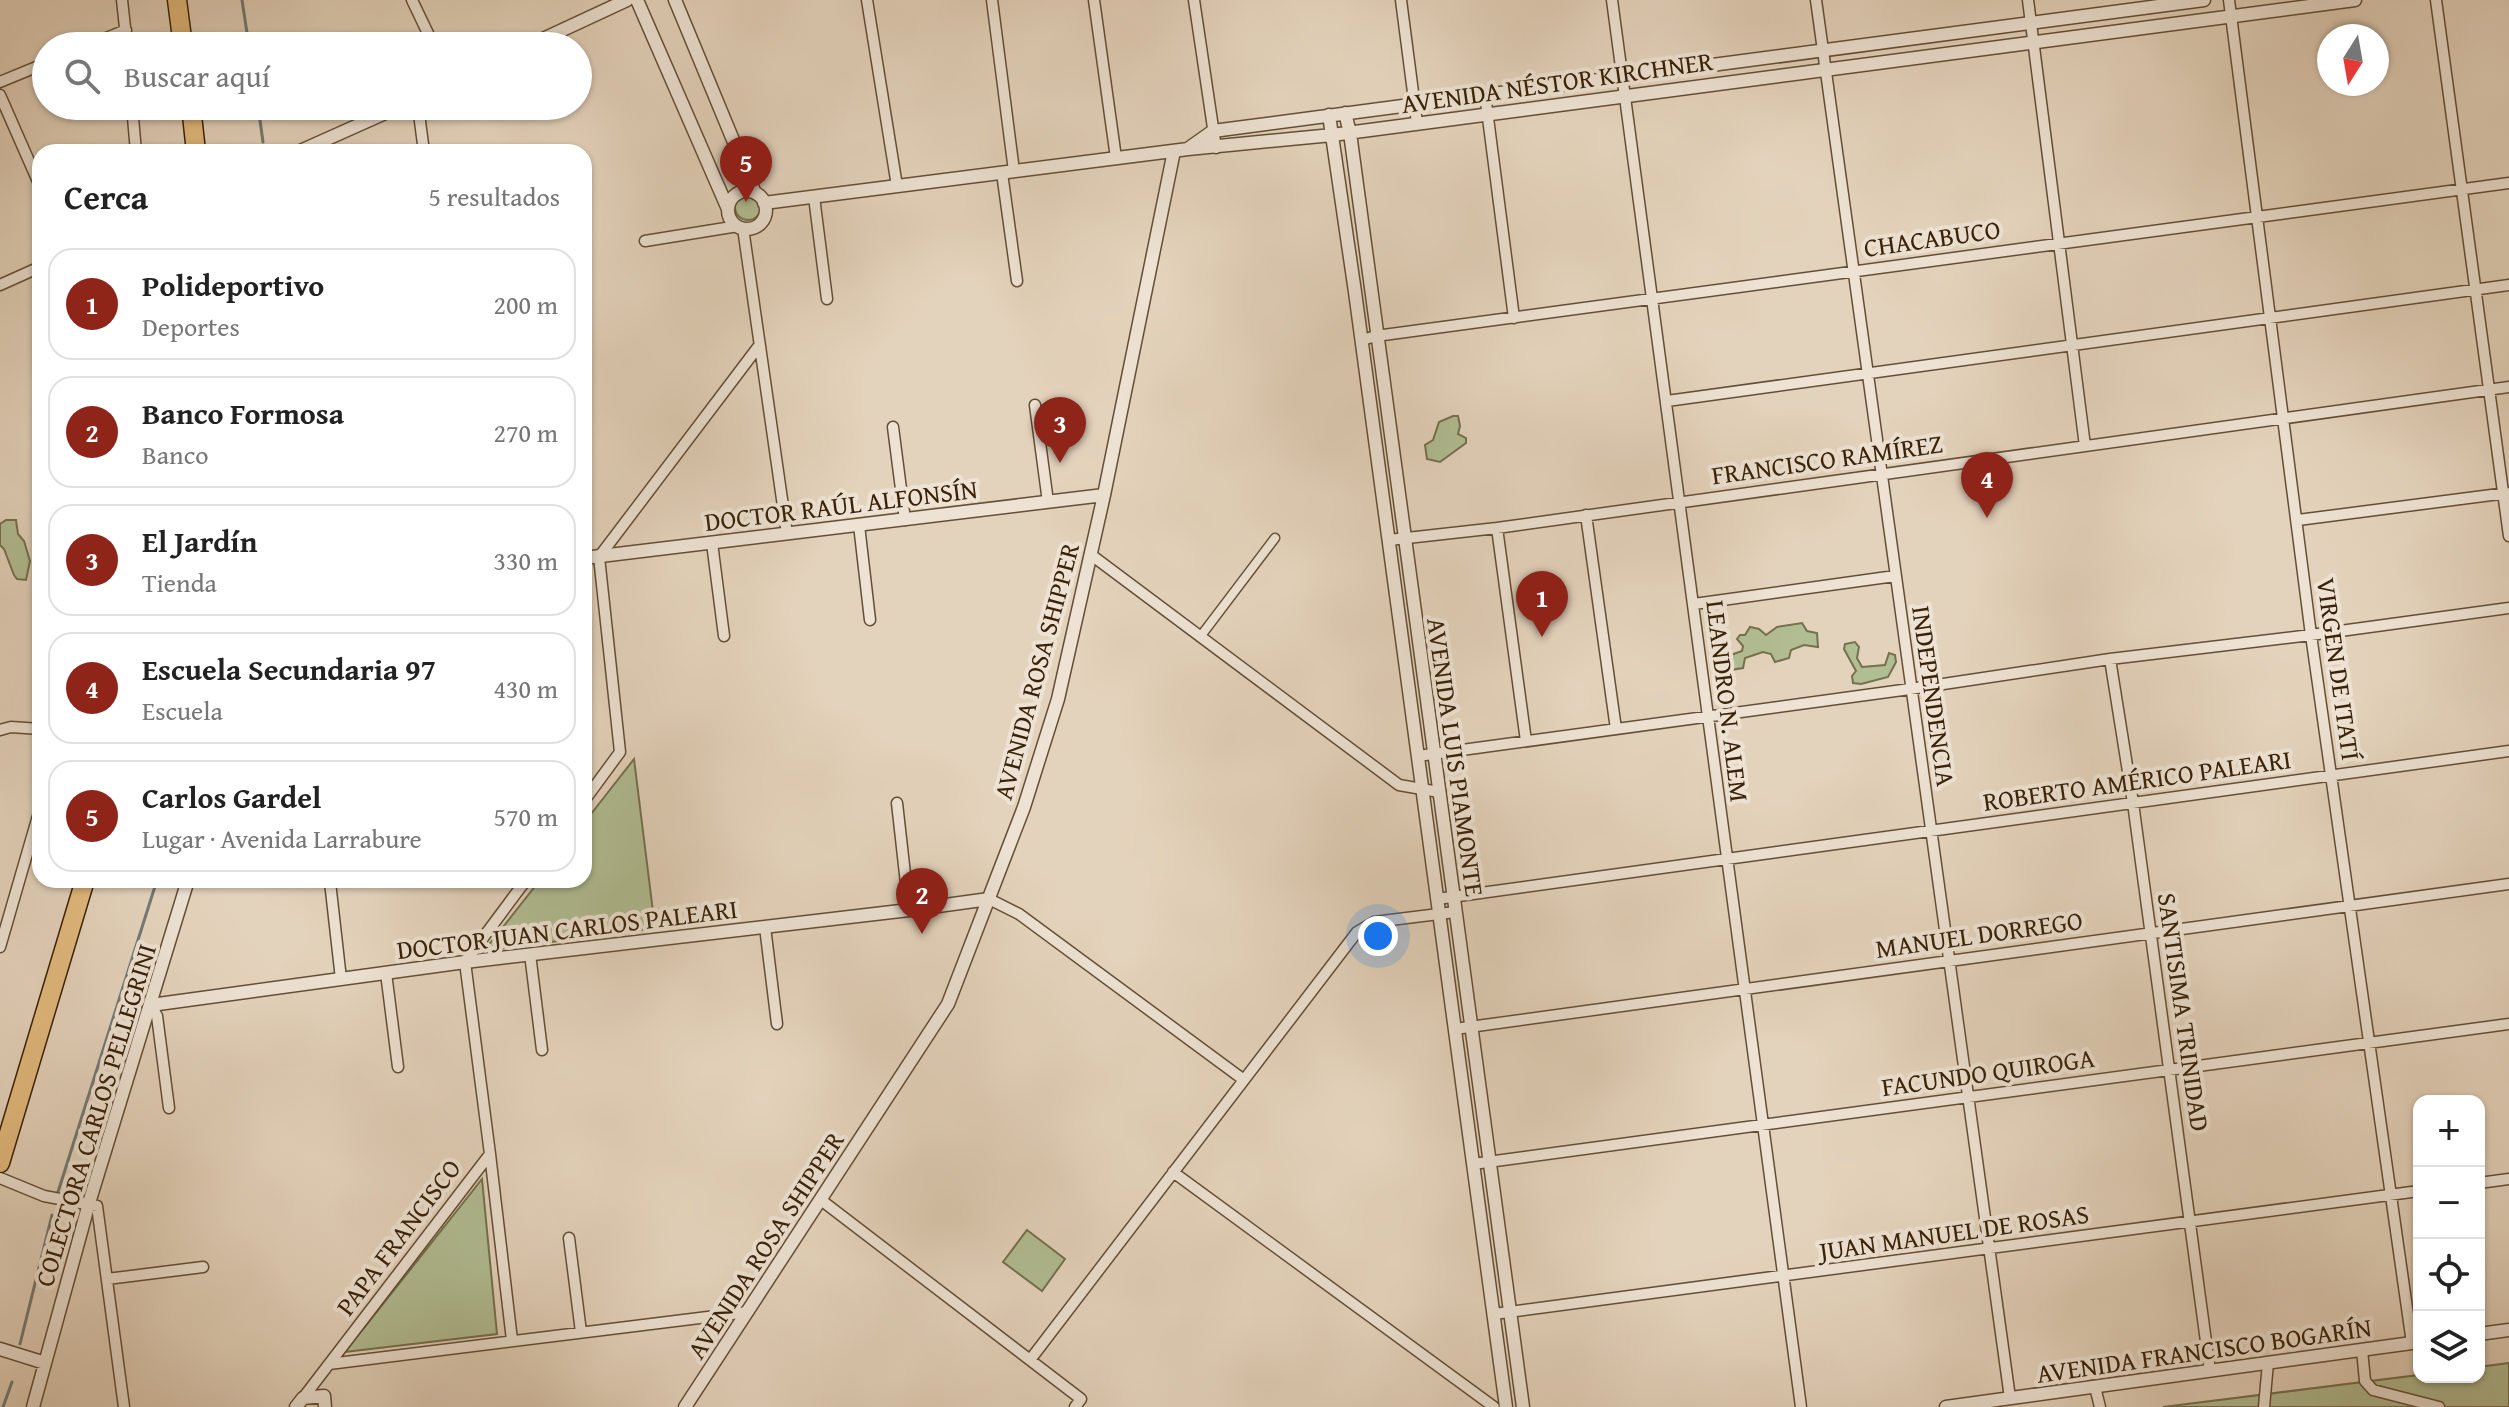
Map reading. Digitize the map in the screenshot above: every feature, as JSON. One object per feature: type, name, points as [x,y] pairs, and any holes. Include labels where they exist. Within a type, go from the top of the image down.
[{"type":"highway","points":[[177,0],[181,32]]},
{"type":"highway","points":[[193,120],[195,144]]},
{"type":"highway","points":[[0,1163],[83,888]]},
{"type":"street","points":[[121,32],[126,30],[122,0]]},
{"type":"street","points":[[412,0],[427,32]]},
{"type":"street","points":[[558,32],[627,0]]},
{"type":"street","points":[[637,0],[730,219],[740,227],[787,534]]},
{"type":"street","points":[[645,241],[753,227],[762,220],[764,203],[755,193],[675,0]]},
{"type":"street","points":[[867,0],[897,186]]},
{"type":"street","points":[[992,0],[1017,281]]},
{"type":"street","points":[[1094,0],[1116,158]]},
{"type":"street","points":[[1194,0],[1216,148]]},
{"type":"street","points":[[1401,0],[1417,123]]},
{"type":"street","name":"LEANDRO N. ALEM","points":[[1612,0],[1801,1407]]},
{"type":"street","name":"INDEPENDENCIA","points":[[1816,0],[1989,1250],[2018,1401]]},
{"type":"street","points":[[2028,0],[2085,446]]},
{"type":"street","points":[[1188,149],[1213,131],[2204,0]]},
{"type":"street","name":"VIRGEN DE ITATÍ","points":[[2229,0],[2311,635],[2413,1331]]},
{"type":"street","name":"AVENIDA NÉSTOR KIRCHNER","points":[[764,203],[1188,149],[1350,133],[2355,0]]},
{"type":"street","points":[[2436,0],[2506,494],[2509,536]]},
{"type":"street","points":[[0,82],[32,69]]},
{"type":"street","points":[[0,95],[32,168]]},
{"type":"street","points":[[1485,95],[1514,318]]},
{"type":"street","name":"AVENIDA LUIS PIAMONTE","points":[[1345,113],[1523,1407]]},
{"type":"street","name":"AVENIDA LUIS PIAMONTE","points":[[1329,115],[1506,1407]]},
{"type":"street","points":[[133,120],[135,144]]},
{"type":"street","points":[[315,144],[369,120]]},
{"type":"street","points":[[420,120],[423,144]]},
{"type":"street","name":"AVENIDA ROSA SHIPPER","points":[[685,1407],[944,1012],[989,899],[1024,807],[1058,699],[1104,495],[1174,151]]},
{"type":"street","name":"CHACABUCO","points":[[1362,340],[2509,183]]},
{"type":"street","points":[[728,209],[737,193],[755,193]]},
{"type":"street","points":[[814,197],[827,299]]},
{"type":"street","points":[[0,285],[32,271]]},
{"type":"street","points":[[1667,401],[2509,285]]},
{"type":"street","points":[[592,790],[620,752],[599,557],[758,347]]},
{"type":"street","name":"FRANCISCO RAMÍREZ","points":[[1389,540],[1497,528],[2509,387]]},
{"type":"street","points":[[1035,405],[1048,502]]},
{"type":"street","points":[[893,427],[905,520]]},
{"type":"street","points":[[2298,520],[2506,494]]},
{"type":"street","name":"DOCTOR RAÚL ALFONSÍN","points":[[592,557],[1104,495]]},
{"type":"street","points":[[1586,515],[1616,729]]},
{"type":"street","points":[[859,525],[870,620]]},
{"type":"street","points":[[1497,528],[1526,741]]},
{"type":"street","points":[[1200,637],[1275,538]]},
{"type":"street","points":[[712,543],[724,636]]},
{"type":"street","points":[[1090,554],[1399,785],[1439,792]]},
{"type":"street","points":[[1694,604],[1895,576]]},
{"type":"street","points":[[1418,756],[2110,659],[2509,608]]},
{"type":"street","name":"SANTISIMA TRINIDAD","points":[[2110,659],[2133,803],[2210,1371]]},
{"type":"street","points":[[0,730],[11,727],[32,728]]},
{"type":"street","name":"ROBERTO AMÉRICO PALEARI","points":[[1437,899],[2509,751]]},
{"type":"street","points":[[897,803],[909,910]]},
{"type":"street","points":[[0,947],[32,837]]},
{"type":"street","name":"MANUEL DORREGO","points":[[1455,1029],[2509,884]]},
{"type":"street","name":"COLECTORA CARLOS PELLEGRINI","points":[[33,1407],[89,1203],[186,888]]},
{"type":"street","points":[[331,888],[341,979]]},
{"type":"street","points":[[465,962],[520,888]]},
{"type":"street","points":[[989,899],[1019,914],[1244,1080]]},
{"type":"street","name":"DOCTOR JUAN CARLOS PALEARI","points":[[151,1005],[465,962],[989,899]]},
{"type":"street","points":[[1030,1360],[1357,932],[1374,922],[1455,912]]},
{"type":"street","points":[[765,927],[777,1024]]},
{"type":"street","points":[[530,954],[542,1050]]},
{"type":"street","name":"PAPA FRANCISCO","points":[[300,1402],[490,1154],[465,962]]},
{"type":"street","points":[[386,973],[398,1067]]},
{"type":"street","points":[[151,1005],[157,1016],[169,1108]]},
{"type":"street","name":"FACUNDO QUIROGA","points":[[1473,1164],[2509,1024]]},
{"type":"street","points":[[490,1154],[512,1340]]},
{"type":"street","points":[[1173,1172],[1494,1407]]},
{"type":"street","points":[[0,1178],[44,1196],[97,1206],[124,1407]]},
{"type":"street","points":[[2485,1182],[2509,1179]]},
{"type":"street","name":"JUAN MANUEL DE ROSAS","points":[[1494,1314],[2413,1192]]},
{"type":"street","points":[[821,1200],[1081,1399],[1075,1407]]},
{"type":"street","points":[[569,1238],[581,1332]]},
{"type":"street","points":[[107,1279],[203,1267]]},
{"type":"street","points":[[329,1364],[748,1312]]},
{"type":"street","points":[[2485,1333],[2509,1330]]},
{"type":"street","name":"AVENIDA FRANCISCO BOGARÍN","points":[[1946,1407],[2018,1401],[2095,1387],[2413,1343]]},
{"type":"street","points":[[0,1349],[45,1363]]},
{"type":"street","points":[[2362,1350],[2365,1381],[2373,1390],[2439,1407]]},
{"type":"street","points":[[2264,1407],[2268,1363]]},
{"type":"street","points":[[300,1402],[324,1401],[321,1376]]},
{"type":"street","points":[[2095,1387],[2100,1407]]},
{"type":"green space","points":[[748,194],[757,198],[761,207],[757,216],[748,220],[739,216],[735,207],[739,198]]},
{"type":"green space","points":[[1458,416],[1458,434],[1466,438],[1466,443],[1440,462],[1427,459],[1425,445],[1433,440],[1439,422]]},
{"type":"green space","points":[[6,520],[16,520],[18,534],[24,541],[30,561],[26,580],[17,579],[14,575],[0,545],[0,524]]},
{"type":"green space","points":[[1802,623],[1807,631],[1817,633],[1818,647],[1804,645],[1791,650],[1789,658],[1775,662],[1771,654],[1763,652],[1745,658],[1743,668],[1730,670],[1728,656],[1742,651],[1743,646],[1737,639],[1745,635],[1750,627],[1766,635],[1777,627]]},
{"type":"green space","points":[[1855,642],[1859,647],[1857,658],[1862,667],[1885,665],[1889,653],[1895,655],[1896,662],[1888,677],[1853,683],[1852,676],[1856,671],[1844,649],[1845,644]]},
{"type":"green space","points":[[634,759],[655,928],[484,951],[534,888],[592,888],[592,813]]},
{"type":"green space","points":[[482,1179],[497,1334],[345,1352]]},
{"type":"green space","points":[[1027,1230],[1065,1259],[1042,1291],[1003,1262]]},
{"type":"green space","points":[[2509,1363],[2509,1407],[2163,1407],[2413,1376],[2413,1383],[2485,1383],[2485,1366]]},
{"type":"waterway","points":[[242,0],[247,32]]},
{"type":"waterway","points":[[260,120],[263,142]]},
{"type":"waterway","points":[[58,1192],[154,888]]},
{"type":"waterway","points":[[20,1344],[52,1215]]},
{"type":"waterway","points":[[3,1407],[12,1382]]},
{"type":"place","name":"Carlos Gardel","points":[[746,202]]},
{"type":"place","name":"El Jardín","points":[[1060,463]]},
{"type":"place","name":"Escuela Secundaria 97","points":[[1987,518]]},
{"type":"place","name":"Polideportivo","points":[[1542,637]]},
{"type":"place","name":"Banco Formosa","points":[[922,934]]}]
